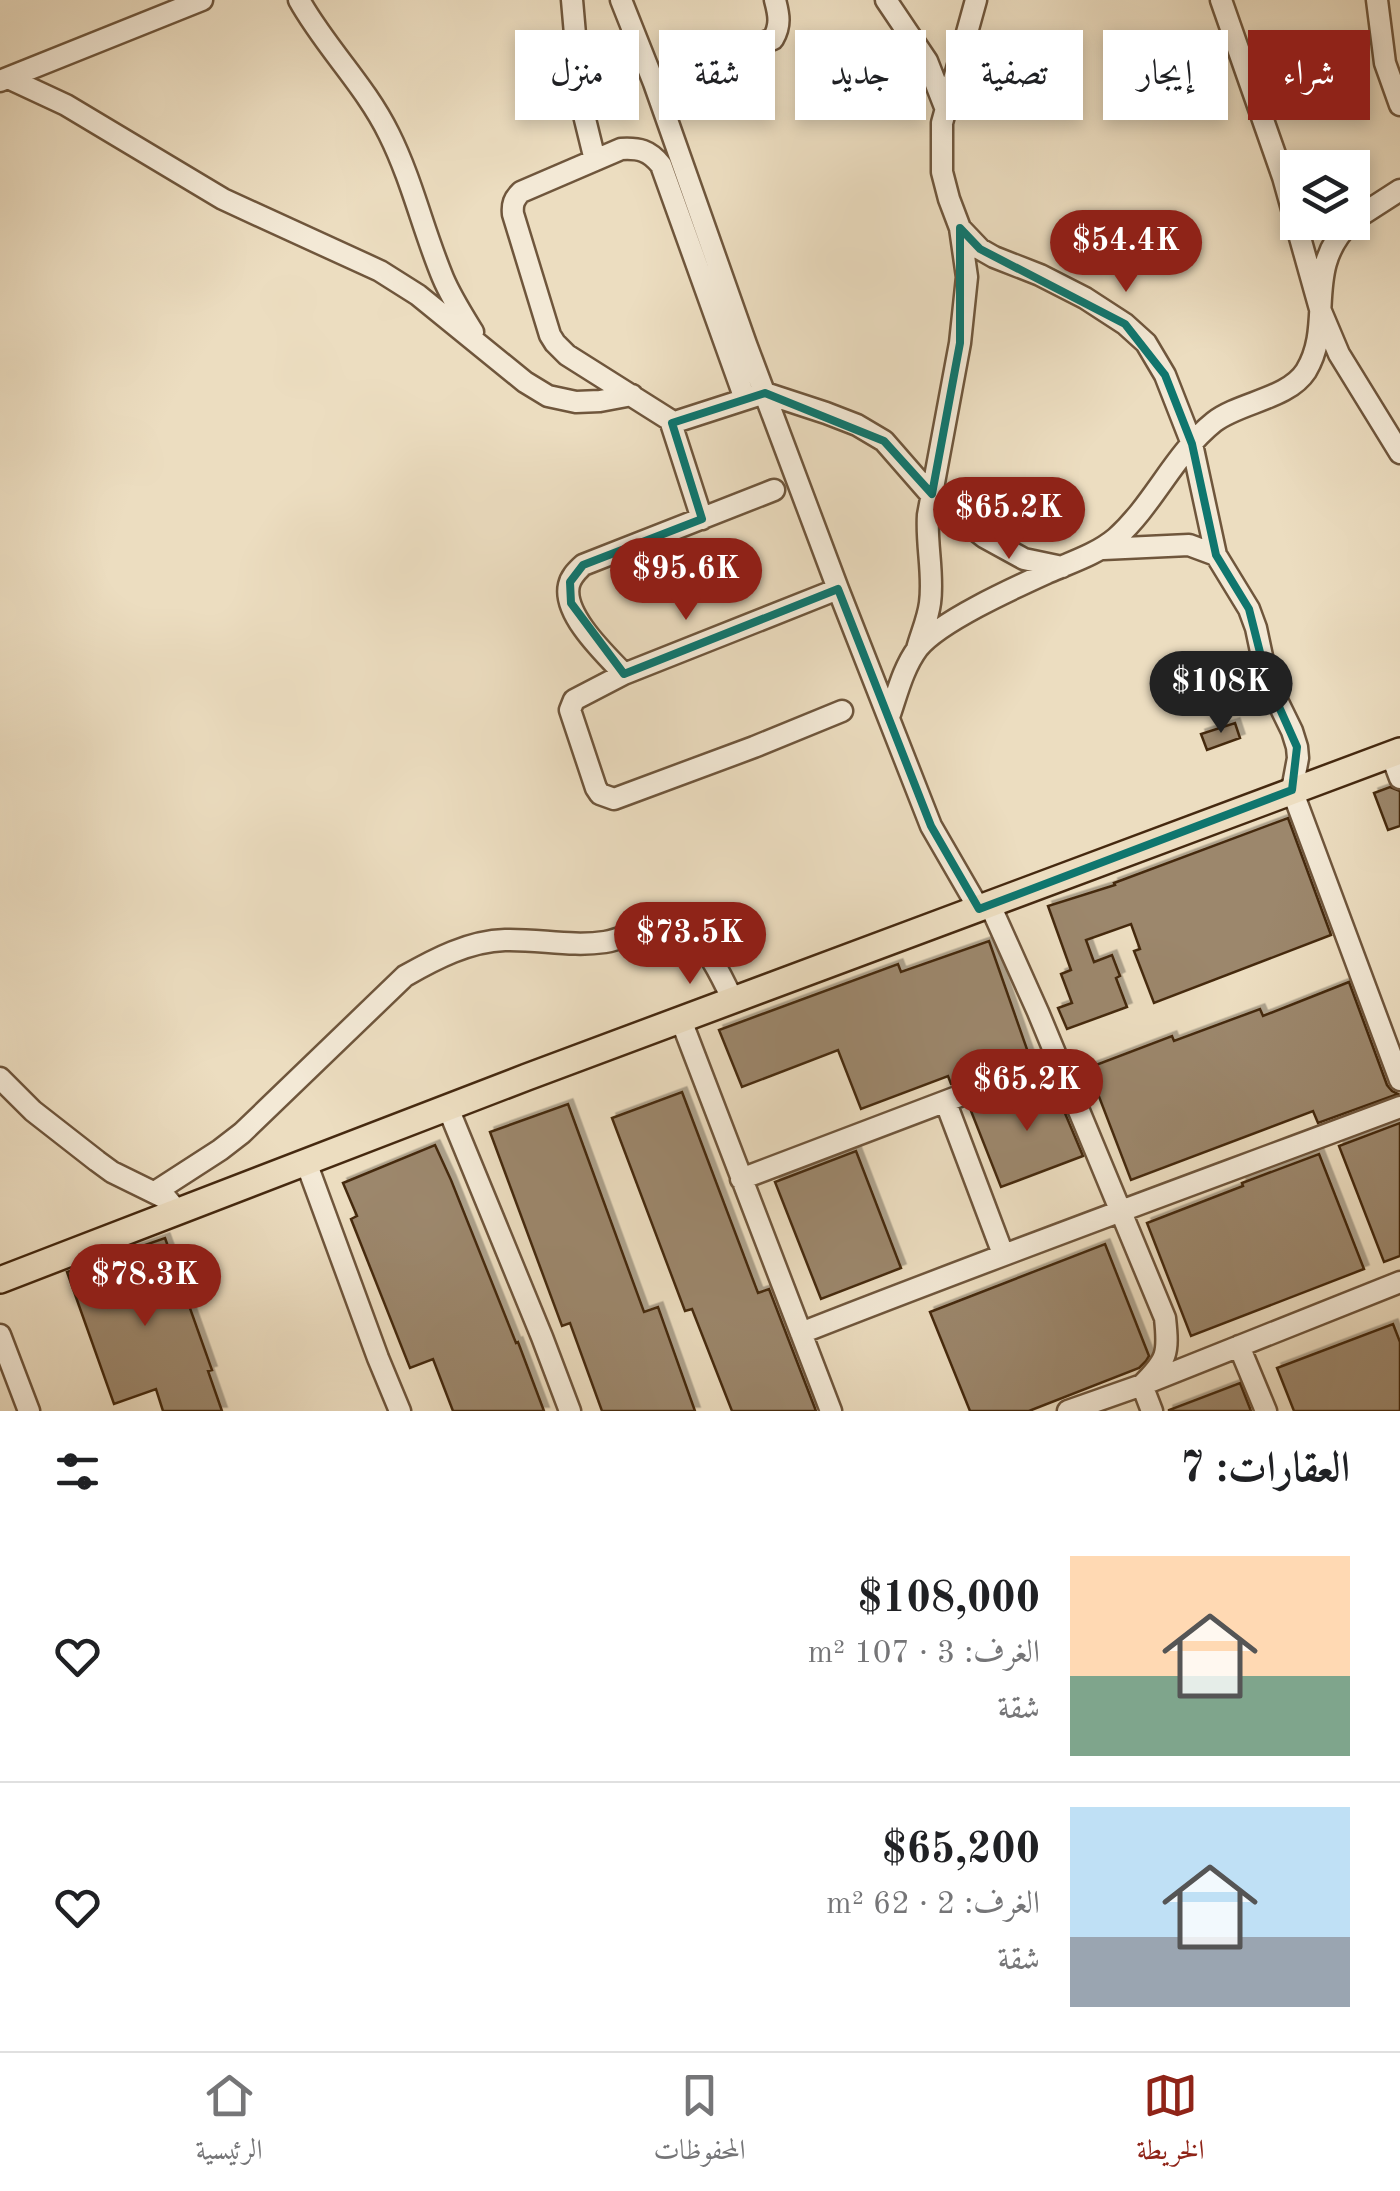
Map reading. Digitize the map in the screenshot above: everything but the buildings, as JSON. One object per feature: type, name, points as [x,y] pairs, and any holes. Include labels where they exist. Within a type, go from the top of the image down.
[{"type":"main road","points":[[0,1280],[1292,790],[1397,761]]},
{"type":"street","points":[[4,80],[202,0]]},
{"type":"street","points":[[299,0],[360,84],[387,129],[452,298],[482,346]]},
{"type":"street","points":[[572,0],[581,103],[596,160]]},
{"type":"street","points":[[620,0],[654,83],[755,396]]},
{"type":"street","points":[[654,83],[772,39],[779,18],[775,0]]},
{"type":"street","points":[[886,0],[926,61],[945,107]]},
{"type":"street","points":[[889,718],[903,675],[916,651],[930,601],[926,541],[960,343],[967,277],[960,228],[942,172],[940,149],[945,107],[976,0]]},
{"type":"street","points":[[1221,0],[1283,178],[1320,309],[1340,354],[1400,453]]},
{"type":"street","points":[[1377,0],[1385,62],[1400,105]]},
{"type":"street","points":[[4,80],[66,105],[223,199],[380,271],[418,295],[525,382],[548,396],[576,402],[632,395]]},
{"type":"street","points":[[702,520],[672,423],[554,343],[512,214],[512,205],[521,192],[621,149],[637,148],[652,154],[660,164],[838,589],[931,826],[984,907],[1058,1059],[1165,1318],[1164,1364],[1142,1385]]},
{"type":"street","points":[[1370,210],[1400,190]]},
{"type":"street","points":[[960,228],[980,249],[1085,298],[1124,324],[1146,343],[1166,374],[1192,444],[1216,556],[1249,609],[1267,680],[1292,731],[1298,758],[1292,790],[1400,1080]]},
{"type":"street","points":[[1103,549],[1122,532],[1214,422],[1294,384],[1306,371],[1315,348],[1326,261],[1336,240]]},
{"type":"street","points":[[672,423],[755,396],[857,425],[884,441],[932,496],[984,537],[1024,559],[1062,566]]},
{"type":"street","points":[[624,674],[591,638],[571,603],[570,582],[583,565],[774,490]]},
{"type":"street","points":[[916,651],[947,624],[1018,586],[1103,549],[1190,544],[1216,556]]},
{"type":"street","points":[[838,589],[624,674],[574,700],[571,714],[596,788],[606,798],[614,799],[842,711]]},
{"type":"street","points":[[155,1192],[242,1133],[405,976],[457,950],[505,940],[606,942],[664,925],[699,944],[734,1000]]},
{"type":"street","points":[[681,1020],[832,1411]]},
{"type":"street","points":[[742,1179],[1058,1059]]},
{"type":"street","points":[[0,1078],[33,1111],[98,1161],[168,1199],[178,1212]]},
{"type":"street","points":[[946,1103],[1003,1254]]},
{"type":"street","points":[[800,1333],[1400,1107]]},
{"type":"street","points":[[448,1108],[570,1411]]},
{"type":"street","points":[[306,1162],[400,1411]]},
{"type":"street","points":[[1068,1411],[1400,1282]]},
{"type":"street","points":[[0,1335],[29,1411]]},
{"type":"street","points":[[1239,1346],[1266,1411]]},
{"type":"street","points":[[1142,1385],[1152,1411]]},
{"type":"highlighted area","points":[[960,228],[980,249],[1125,324],[1165,375],[1192,444],[1216,555],[1249,609],[1267,680],[1297,747],[1292,790],[979,909],[931,826],[838,589],[624,674],[571,603],[570,582],[583,565],[702,519],[672,423],[765,393],[884,441],[932,494],[960,343]]}]
